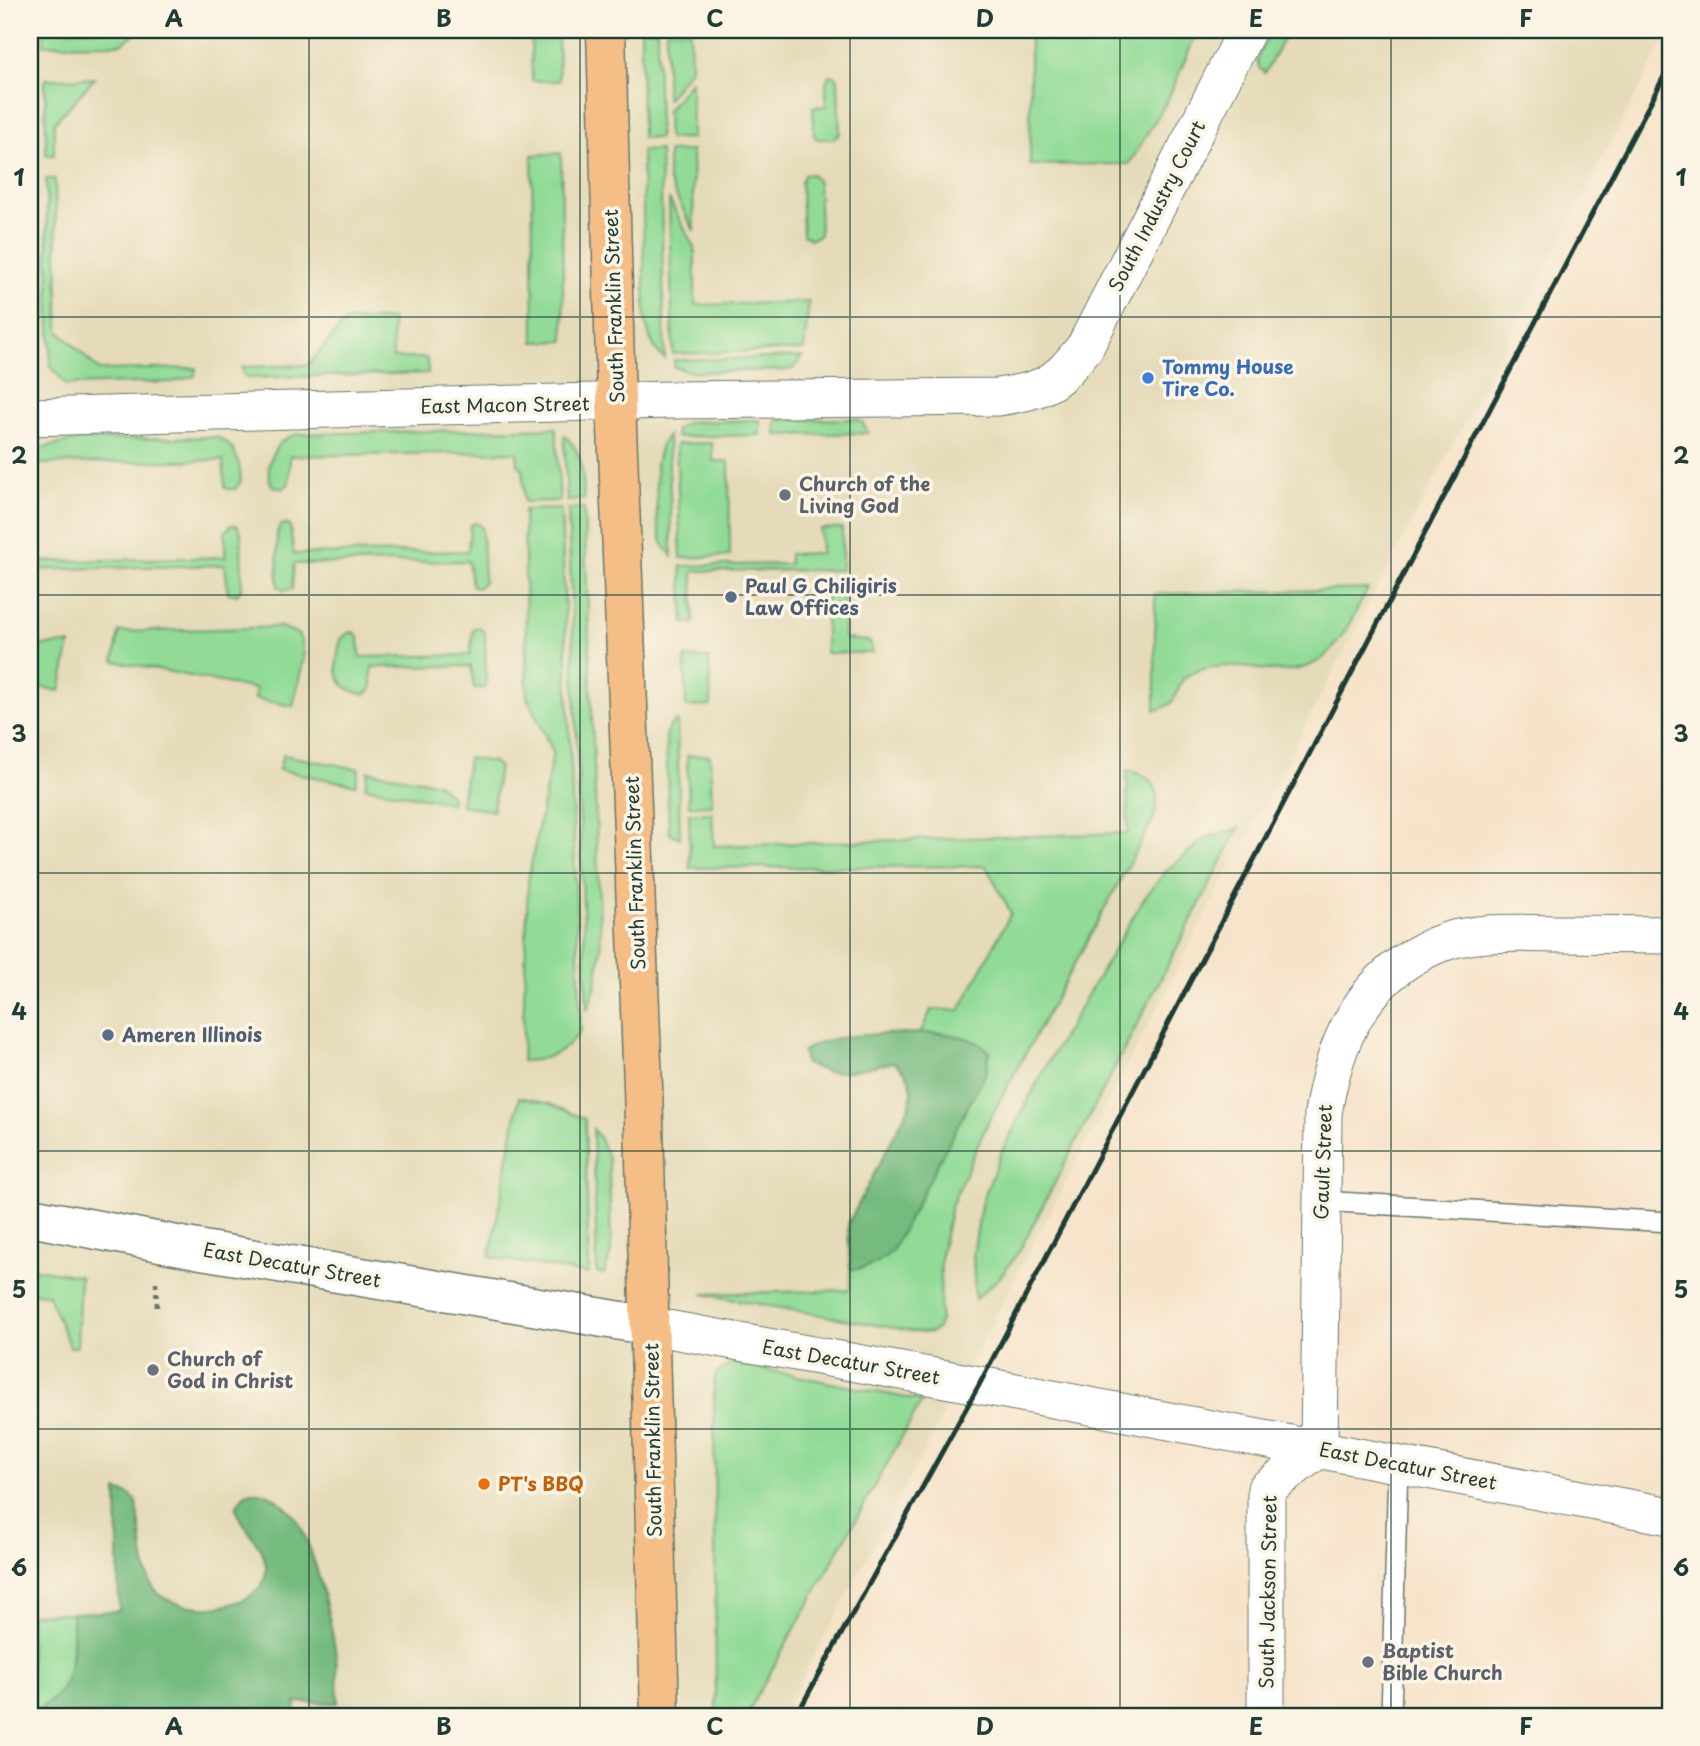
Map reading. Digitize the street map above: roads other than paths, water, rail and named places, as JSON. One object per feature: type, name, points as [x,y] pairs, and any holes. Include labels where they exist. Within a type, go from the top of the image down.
[{"type":"main road","name":"South Franklin Street","points":[[606,30],[616,402],[651,1326],[660,1716]]},
{"type":"street","name":"South Industry Court","points":[[1061,377],[1085,347],[1247,30]]},
{"type":"street","name":"East Macon Street","points":[[30,416],[616,402],[998,397],[1032,391],[1061,377]]},
{"type":"street","name":"Gault Street","points":[[1319,1449],[1323,1114],[1328,1079],[1340,1043],[1364,1000],[1394,967],[1437,944],[1477,936],[1522,933],[1670,935]]},
{"type":"street","name":"East Decatur Street","points":[[30,1217],[651,1326],[1670,1516]]},
{"type":"street","name":"South Jackson Street","points":[[1266,1716],[1266,1489],[1319,1449]]},
{"type":"lane","points":[[1321,1201],[1670,1222]]},
{"type":"lane","points":[[1391,1716],[1398,1464]]},
{"type":"railway","points":[[796,1716],[979,1385],[1670,65]]},
{"type":"place","name":"Tommy House Tire Co.","points":[[1148,378]]},
{"type":"place","name":"Church of the Living God","points":[[785,495]]},
{"type":"place","name":"Paul G Chiligiris Law Offices","points":[[731,597]]},
{"type":"place","name":"Ameren Illinois","points":[[108,1035]]},
{"type":"place","name":"Church of God in Christ","points":[[153,1370]]},
{"type":"place","name":"PT's BBQ","points":[[484,1484]]},
{"type":"place","name":"Baptist Bible Church","points":[[1368,1662]]}]
